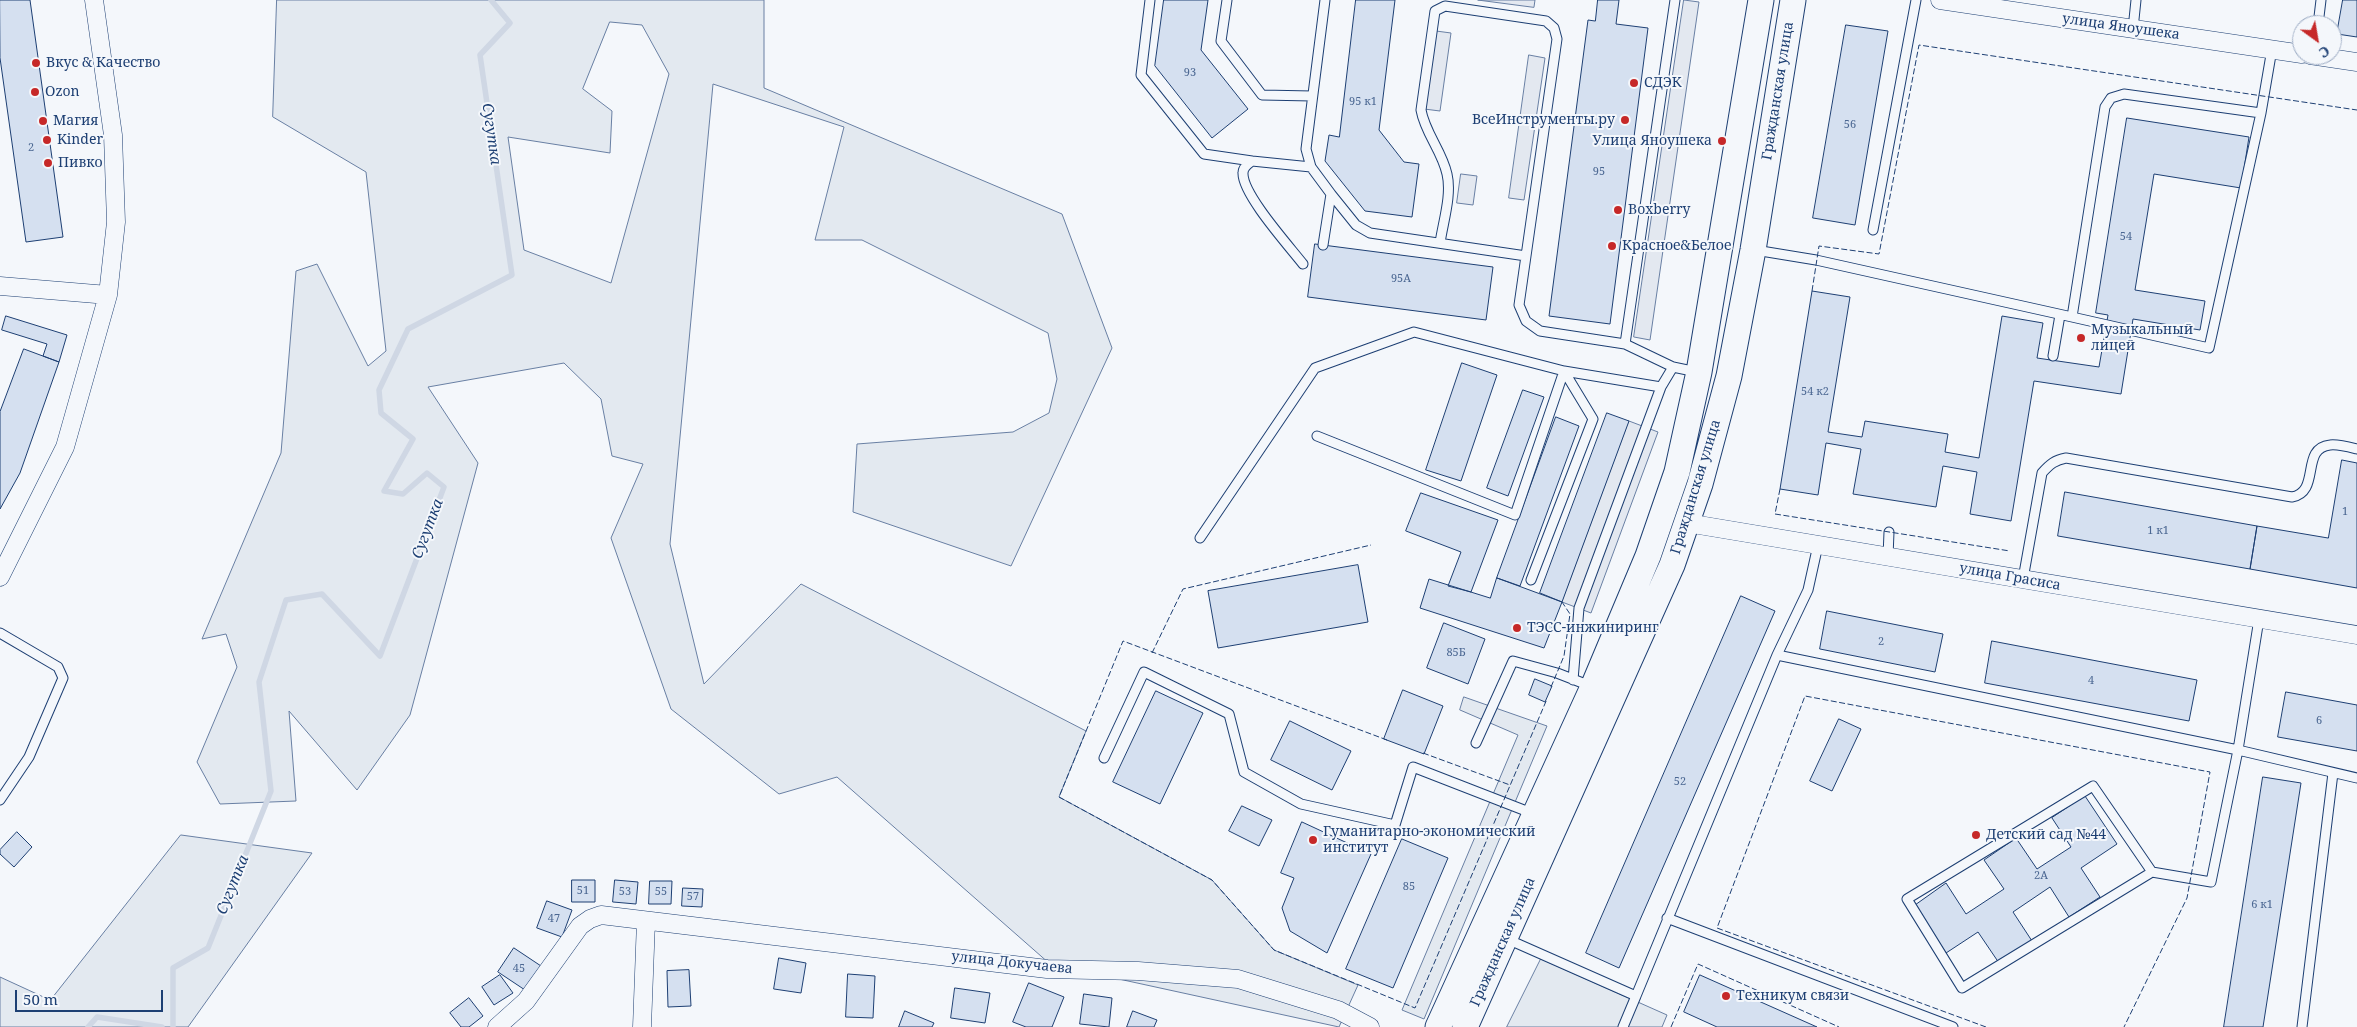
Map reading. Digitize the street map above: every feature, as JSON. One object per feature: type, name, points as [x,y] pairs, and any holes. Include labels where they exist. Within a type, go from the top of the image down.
[{"type":"main road","name":"Гражданская улица","points":[[1438,1027],[1534,814],[1583,683],[1662,518],[1677,472],[1699,372],[1761,0]]},
{"type":"main road","name":"Гражданская улица","points":[[1465,1027],[1664,582],[1687,523],[1729,376],[1753,250],[1792,0]]},
{"type":"main road","name":"улица Грасиса","points":[[1662,518],[1687,523]]},
{"type":"street","points":[[0,577],[66,448],[108,295],[116,222],[113,135],[94,0]]},
{"type":"street","name":"улица Яноушека","points":[[1940,0],[2292,52]]},
{"type":"street","points":[[2342,60],[2357,62]]},
{"type":"street","points":[[0,286],[108,295]]},
{"type":"street","name":"улица Грасиса","points":[[1687,523],[2357,635]]},
{"type":"street","name":"улица Докучаева","points":[[497,1027],[526,1001],[580,926],[590,919],[601,915],[1046,969],[1138,972],[1238,979],[1338,1010],[1370,1027]]},
{"type":"street","points":[[642,1027],[646,921]]},
{"type":"lane","points":[[1150,0],[1141,75],[1204,154],[1310,167]]},
{"type":"lane","points":[[1227,0],[1221,41],[1262,94],[1312,96]]},
{"type":"lane","points":[[1324,0],[1306,153],[1310,167],[1331,194],[1356,225],[1364,231],[1526,256]]},
{"type":"lane","points":[[1625,344],[1675,0]]},
{"type":"lane","points":[[1872,230],[1916,0]]},
{"type":"lane","points":[[2133,29],[2136,0]]},
{"type":"lane","points":[[2319,15],[2321,0]]},
{"type":"lane","points":[[1440,243],[1448,189],[1447,173],[1424,123],[1421,110],[1434,14],[1438,8],[1445,6],[1546,21],[1558,39],[1519,304],[1522,314],[1533,327],[1540,331],[1625,344],[1673,367],[1699,372]]},
{"type":"lane","points":[[1753,250],[1816,260],[2209,348],[2261,113],[2272,49]]},
{"type":"lane","points":[[2072,317],[2105,107],[2111,98],[2124,94],[2261,113]]},
{"type":"lane","points":[[1252,161],[1244,169],[1243,175],[1250,193],[1303,264]]},
{"type":"lane","points":[[1324,245],[1331,194]]},
{"type":"lane","points":[[2053,356],[2060,315]]},
{"type":"lane","points":[[1200,538],[1315,368],[1414,332],[1564,371],[1661,387]]},
{"type":"lane","points":[[1476,743],[1512,661],[1583,683],[1579,608],[1661,387],[1673,367]]},
{"type":"lane","points":[[1317,436],[1516,515],[1564,371]]},
{"type":"lane","points":[[1531,580],[1593,419],[1564,371]]},
{"type":"lane","points":[[2023,579],[2042,473],[2050,463],[2057,460],[2066,458],[2292,497],[2300,495],[2306,489],[2312,460],[2321,448],[2331,444],[2357,449]]},
{"type":"lane","points":[[1888,556],[1889,532]]},
{"type":"lane","points":[[1623,1027],[1777,655],[1808,590],[1818,545]]},
{"type":"lane","points":[[2152,872],[2093,786],[1907,899],[1962,988],[2152,872],[2211,882],[2238,750],[2259,619]]},
{"type":"lane","points":[[0,633],[58,667],[63,678],[29,757],[0,800]]},
{"type":"lane","points":[[1777,655],[2238,750],[2357,778]]},
{"type":"lane","points":[[1104,758],[1144,672],[1229,714],[1244,772],[1301,804],[1396,825],[1413,767],[1534,814]]},
{"type":"lane","points":[[2302,1027],[2333,773]]},
{"type":"lane","points":[[1667,918],[1954,1027]]},
{"type":"lane","points":[[1504,938],[1636,996]]},
{"type":"shaded area","points":[[277,0],[764,0],[764,88],[1062,214],[1112,348],[1011,566],[853,512],[857,444],[1013,432],[1049,413],[1057,379],[1048,333],[862,240],[815,240],[844,127],[713,84],[670,544],[704,684],[801,584],[1086,731],[1059,797],[1212,880],[1274,950],[1358,985],[1339,1027],[1050,964],[837,777],[779,794],[671,709],[611,538],[643,464],[612,456],[601,399],[564,363],[428,387],[478,463],[410,715],[357,790],[289,711],[296,801],[220,804],[197,762],[237,667],[226,634],[202,639],[281,453],[296,271],[317,264],[368,366],[386,351],[366,172],[273,117]],"holes":[[[610,22],[642,25],[669,74],[611,283],[524,250],[508,137],[610,153],[612,111],[583,89]]]},
{"type":"shaded area","points":[[1478,0],[1535,0],[1534,7]]},
{"type":"shaded area","points":[[1684,0],[1699,2],[1650,340],[1634,337]]},
{"type":"shaded area","points":[[1436,31],[1451,33],[1440,111],[1424,109]]},
{"type":"shaded area","points":[[1529,55],[1545,58],[1524,200],[1509,198]]},
{"type":"shaded area","points":[[1461,174],[1477,176],[1473,205],[1457,203]]},
{"type":"shaded area","points":[[1629,421],[1658,432],[1591,613],[1562,602]]},
{"type":"shaded area","points":[[1464,697],[1547,726],[1424,1019],[1402,1010],[1518,735],[1460,710]]},
{"type":"shaded area","points":[[181,835],[312,853],[188,1027],[0,1027],[0,977],[50,1000]]},
{"type":"shaded area","points":[[1541,959],[1667,1015],[1662,1027],[1507,1027]]},
{"type":"building","points":[[0,0],[30,0],[63,237],[26,242],[0,58]]},
{"type":"building","points":[[1164,0],[1208,0],[1201,50],[1248,109],[1212,138],[1155,66]]},
{"type":"building","points":[[1356,0],[1395,0],[1379,130],[1404,162],[1419,164],[1412,217],[1365,211],[1325,161],[1329,135],[1339,137]]},
{"type":"building","points":[[1598,0],[1619,0],[1616,24],[1648,28],[1610,324],[1549,316],[1588,20],[1595,21]]},
{"type":"building","points":[[2343,0],[2357,0],[2357,37],[2342,35],[2342,15],[2340,15]]},
{"type":"building","points":[[1846,25],[1888,31],[1855,225],[1813,218]]},
{"type":"building","points":[[2127,118],[2249,137],[2241,188],[2154,174],[2135,290],[2205,301],[2200,330],[2133,319],[2121,394],[2034,381],[2011,521],[1970,514],[1977,472],[1943,466],[1936,507],[1853,494],[1861,449],[1826,443],[1818,495],[1780,489],[1812,291],[1850,297],[1828,432],[1862,437],[1865,421],[1948,434],[1945,452],[1979,458],[2002,316],[2043,323],[2037,358],[2099,367],[2108,315],[2096,313]]},
{"type":"building","points":[[1315,244],[1493,267],[1486,320],[1308,297]]},
{"type":"building","points":[[6,316],[67,335],[59,362],[43,356],[47,344],[2,330]]},
{"type":"building","points":[[24,349],[59,362],[20,473],[0,509],[0,412]]},
{"type":"building","points":[[1462,363],[1497,375],[1461,481],[1426,470]]},
{"type":"building","points":[[1523,390],[1544,397],[1508,496],[1487,488]]},
{"type":"building","points":[[1607,413],[1629,421],[1562,602],[1540,593]]},
{"type":"building","points":[[1556,417],[1579,426],[1520,586],[1497,578]]},
{"type":"building","points":[[2342,460],[2357,463],[2357,588],[2250,569],[2257,526],[2328,538]]},
{"type":"building","points":[[2065,492],[2257,526],[2250,569],[2058,536]]},
{"type":"building","points":[[1421,493],[1498,520],[1471,592],[1448,586],[1461,552],[1406,531]]},
{"type":"building","points":[[1358,565],[1368,622],[1218,648],[1208,591]]},
{"type":"building","name":"ТЭСС-инжиниринг","points":[[1497,578],[1562,602],[1544,648],[1420,608],[1429,579],[1490,598]]},
{"type":"building","points":[[1741,596],[1775,611],[1619,968],[1586,953]]},
{"type":"building","points":[[1827,611],[1943,634],[1935,672],[1820,649]]},
{"type":"building","points":[[1444,623],[1485,639],[1468,684],[1427,668]]},
{"type":"building","points":[[1992,641],[2197,680],[2189,721],[1985,683]]},
{"type":"building","points":[[1535,679],[1552,686],[1545,702],[1529,695]]},
{"type":"building","points":[[1403,690],[1443,706],[1424,754],[1384,739]]},
{"type":"building","points":[[1156,691],[1203,713],[1160,804],[1113,782]]},
{"type":"building","points":[[2286,692],[2357,705],[2357,751],[2278,737]]},
{"type":"building","points":[[1839,719],[1861,729],[1832,791],[1810,781]]},
{"type":"building","points":[[1290,721],[1351,751],[1332,790],[1271,760]]},
{"type":"building","points":[[2263,777],[2301,783],[2263,1027],[2224,1027]]},
{"type":"building","points":[[2085,796],[2117,844],[2081,868],[2100,897],[2069,917],[2050,887],[2013,912],[2032,941],[1999,963],[1978,932],[1946,953],[1915,905],[1946,883],[1966,914],[2004,889],[1984,860],[2016,838],[2037,869],[2071,847],[2052,818]]},
{"type":"building","points":[[1242,806],[1272,820],[1259,846],[1229,831]]},
{"type":"building","points":[[1302,822],[1371,854],[1327,953],[1290,931],[1282,908],[1294,878],[1281,873]]},
{"type":"building","points":[[17,832],[32,847],[14,867],[0,854],[0,850]]},
{"type":"building","points":[[1402,839],[1448,858],[1393,988],[1346,969]]},
{"type":"building","points":[[572,880],[595,880],[595,902],[572,902]]},
{"type":"building","points":[[615,880],[638,882],[636,904],[613,902]]},
{"type":"building","points":[[650,881],[672,881],[671,904],[649,904]]},
{"type":"building","points":[[683,888],[703,889],[702,907],[682,906]]},
{"type":"building","points":[[547,901],[572,910],[562,937],[537,928]]},
{"type":"building","points":[[514,948],[541,966],[525,990],[498,972]]},
{"type":"building","points":[[779,958],[806,963],[801,993],[774,989]]},
{"type":"building","points":[[689,970],[691,1006],[668,1007],[667,971]]},
{"type":"building","points":[[848,974],[875,976],[873,1018],[846,1017]]},
{"type":"building","points":[[500,975],[513,993],[494,1005],[482,987]]},
{"type":"building","name":"Техникум связи","points":[[1700,975],[1817,1027],[1717,1027],[1684,1012]]},
{"type":"building","points":[[1029,983],[1064,997],[1052,1027],[1026,1027],[1013,1022]]},
{"type":"building","points":[[955,988],[990,993],[985,1023],[951,1018]]},
{"type":"building","points":[[1084,994],[1112,998],[1109,1027],[1080,1024]]},
{"type":"building","points":[[469,998],[483,1016],[469,1027],[461,1027],[450,1013]]},
{"type":"building","points":[[905,1011],[934,1023],[932,1027],[899,1027]]},
{"type":"building","points":[[1133,1011],[1157,1020],[1154,1027],[1127,1027]]},
{"type":"waterway","name":"Сугутка","points":[[173,1027],[173,968],[208,948],[271,791],[259,682],[286,600],[322,594],[380,656],[444,487],[427,473],[403,494],[384,491],[413,439],[381,413],[379,390],[408,329],[512,275],[480,55],[510,23],[491,0]]},
{"type":"waterway","name":"Сугутка","points":[[88,1027],[97,1017],[162,1027]]},
{"type":"fence","points":[[1812,291],[1819,246],[1879,254],[1919,45],[2357,110]]},
{"type":"fence","points":[[1780,489],[1775,514],[2010,551]]},
{"type":"fence","points":[[1152,653],[1183,589],[1371,545]]},
{"type":"fence","points":[[1551,687],[1564,656],[1570,614],[1562,602]]},
{"type":"fence","points":[[1387,740],[1123,641],[1059,797],[1212,880],[1274,950],[1415,1008],[1547,699]]},
{"type":"fence","points":[[1986,1027],[1717,928],[1805,696],[2210,772],[2187,898],[2124,1027]]},
{"type":"fence","points":[[1423,753],[1510,785]]},
{"type":"fence","points":[[1671,1027],[1698,964],[1839,1027]]},
{"type":"place","name":"Вкус & Качество","points":[[36,63]]},
{"type":"place","name":"СДЭК","points":[[1634,83]]},
{"type":"place","name":"Ozon","points":[[35,92]]},
{"type":"place","name":"ВсеИнструменты.ру","points":[[1625,120]]},
{"type":"place","name":"Магия","points":[[43,121]]},
{"type":"place","name":"Kinder","points":[[47,140]]},
{"type":"place","name":"Улица Яноушека","points":[[1722,141]]},
{"type":"place","name":"Пивко","points":[[48,163]]},
{"type":"place","name":"Boxberry","points":[[1618,210]]},
{"type":"place","name":"Красное&Белое","points":[[1612,246]]},
{"type":"place","name":"Музыкальный лицей","points":[[2081,338]]},
{"type":"place","name":"ТЭСС-инжиниринг","points":[[1517,628]]},
{"type":"place","name":"Детский сад №44","points":[[1976,835]]},
{"type":"place","name":"Гуманитарно-экономический институт","points":[[1313,840]]},
{"type":"place","name":"Техникум связи","points":[[1726,996]]}]
